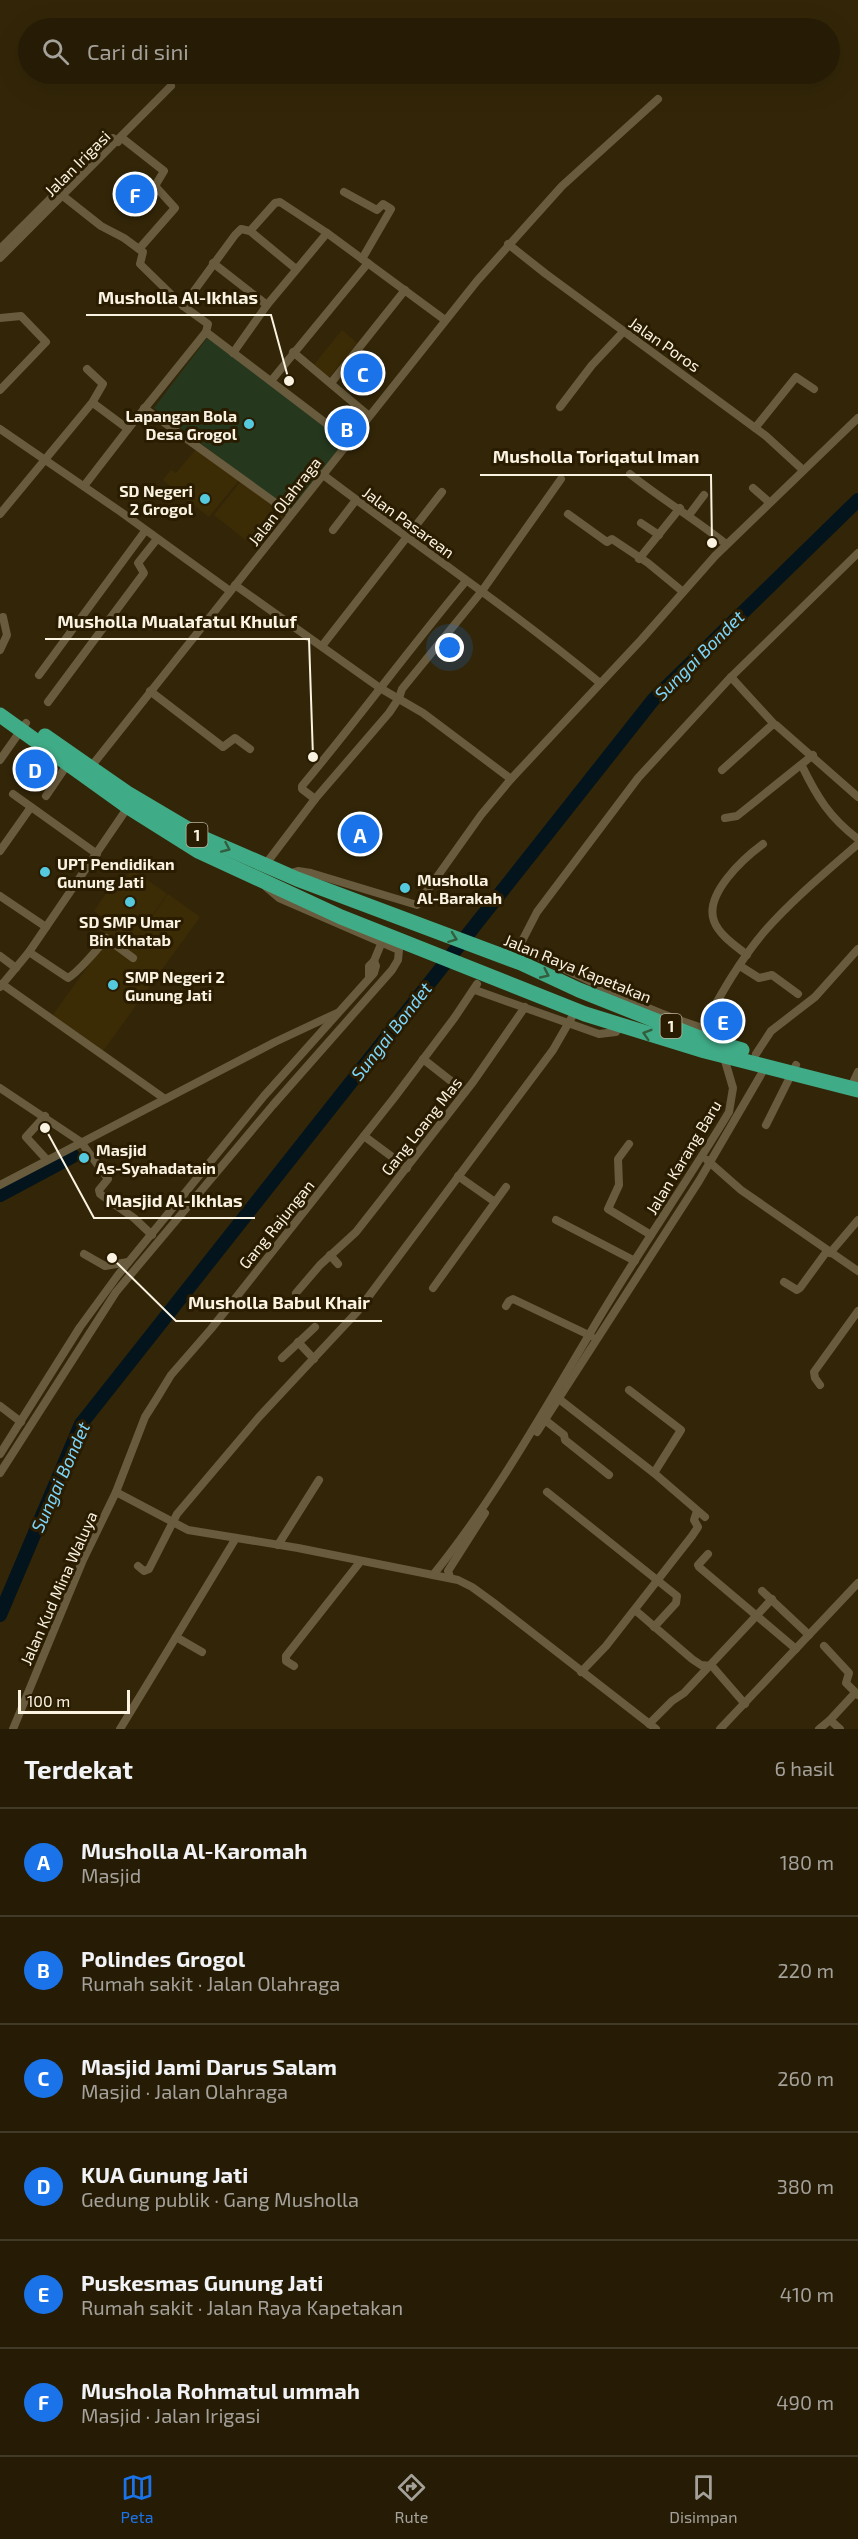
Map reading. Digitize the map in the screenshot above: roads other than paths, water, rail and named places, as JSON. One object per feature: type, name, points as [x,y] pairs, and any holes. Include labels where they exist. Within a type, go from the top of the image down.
[{"type":"highway","name":"1","points":[[0,704],[67,765],[87,772]]},
{"type":"highway","name":"1","points":[[0,715],[24,727],[198,851],[261,881],[410,944],[478,982],[573,1017],[723,1051]]},
{"type":"highway","name":"1","points":[[131,803],[286,874]]},
{"type":"highway","name":"Jalan Raya Kapetakan","points":[[286,874],[700,1032],[723,1051],[856,1083]]},
{"type":"street","name":"Jalan Irigasi","points":[[32,222],[63,196],[78,176],[171,86]]},
{"type":"street","name":"Jalan Olahraga","points":[[87,772],[348,440],[508,244],[562,186],[658,99]]},
{"type":"street","points":[[117,140],[164,171],[154,186],[175,208],[139,249]]},
{"type":"street","points":[[0,258],[17,237],[78,176]]},
{"type":"street","points":[[271,381],[365,261],[391,209],[383,204],[377,210],[344,192]]},
{"type":"street","points":[[63,196],[101,226],[139,249],[144,254],[140,264],[183,306],[208,324],[206,332],[84,486]]},
{"type":"street","points":[[250,231],[276,202],[280,202],[327,233],[445,320]]},
{"type":"street","points":[[183,306],[213,263],[239,231],[244,229],[250,231],[296,269]]},
{"type":"street","points":[[233,353],[267,305],[327,233]]},
{"type":"street","points":[[0,249],[17,237]]},
{"type":"street","name":"Jalan Poros","points":[[508,244],[755,428],[803,470]]},
{"type":"street","points":[[213,263],[267,305]]},
{"type":"street","points":[[331,383],[405,290]]},
{"type":"street","points":[[0,318],[21,316],[46,342],[0,390]]},
{"type":"street","points":[[560,407],[592,365],[624,331]]},
{"type":"street","points":[[206,332],[348,440]]},
{"type":"street","points":[[293,352],[368,415]]},
{"type":"street","points":[[0,514],[92,403],[103,384],[87,369]]},
{"type":"street","points":[[755,428],[796,378],[814,389]]},
{"type":"street","points":[[92,403],[128,429]]},
{"type":"street","points":[[144,408],[291,514]]},
{"type":"street","points":[[286,874],[303,871],[417,905],[481,815],[511,779],[726,544],[858,418]]},
{"type":"street","points":[[0,429],[145,531],[321,646],[380,688],[423,713],[511,779]]},
{"type":"street","name":"Jalan Pasarean","points":[[322,474],[406,538],[542,634],[600,683]]},
{"type":"street","points":[[630,474],[680,508],[726,544]]},
{"type":"street","points":[[264,865],[315,799],[364,743],[399,698],[402,689],[482,591],[561,479]]},
{"type":"street","points":[[753,488],[769,502]]},
{"type":"street","points":[[321,646],[442,492]]},
{"type":"street","points":[[689,515],[704,495]]},
{"type":"street","points":[[333,530],[356,500]]},
{"type":"street","points":[[639,559],[680,508]]},
{"type":"street","points":[[568,514],[607,542],[612,539],[682,591]]},
{"type":"street","points":[[641,523],[659,535]]},
{"type":"street","points":[[39,675],[145,531]]},
{"type":"street","points":[[48,702],[144,573],[138,563],[157,539]]},
{"type":"street","points":[[858,553],[731,677],[638,778],[537,912],[520,946],[521,949],[700,1032],[740,966],[780,915],[858,844]]},
{"type":"street","points":[[315,799],[302,789],[302,786],[417,639],[466,581]]},
{"type":"street","points":[[0,650],[7,635],[3,617]]},
{"type":"street","points":[[731,677],[774,724],[782,728],[858,797]]},
{"type":"street","points":[[150,692],[223,747],[235,738],[250,749]]},
{"type":"street","points":[[722,770],[774,724]]},
{"type":"street","points":[[0,760],[24,727]]},
{"type":"street","points":[[725,818],[737,816],[813,755]]},
{"type":"street","points":[[46,796],[67,765]]},
{"type":"street","points":[[802,766],[827,810],[839,825],[858,839]]},
{"type":"street","points":[[13,794],[97,854]]},
{"type":"street","points":[[131,803],[29,952],[1,986],[165,1099]]},
{"type":"street","points":[[0,852],[32,807]]},
{"type":"street","points":[[747,956],[720,931],[713,919],[713,910],[717,895],[729,877],[747,856],[763,844]]},
{"type":"street","points":[[0,1473],[116,1292],[265,1113],[392,970],[398,960],[399,950],[279,898],[261,881]]},
{"type":"street","points":[[2,900],[46,927]]},
{"type":"street","points":[[29,952],[68,978],[93,955],[106,939],[133,958]]},
{"type":"street","points":[[0,1454],[80,1327],[128,1262],[245,1119],[369,977],[369,966],[374,961],[381,944]]},
{"type":"street","points":[[441,1576],[706,1159],[771,1031],[815,998],[858,949]]},
{"type":"street","points":[[0,956],[16,968]]},
{"type":"street","points":[[740,966],[759,978],[772,975],[798,994]]},
{"type":"street","points":[[138,1566],[144,1571],[149,1569],[172,1523],[205,1479],[248,1429],[357,1312],[535,1075],[573,1017],[525,1007],[478,982]]},
{"type":"street","name":"Gang Rajungan","points":[[116,1492],[145,1417],[171,1375],[211,1329],[364,1136],[478,982]]},
{"type":"street","name":"Gang Loang Mas","points":[[296,1293],[330,1255],[356,1232],[465,1092],[525,1007]]},
{"type":"street","points":[[0,1185],[83,1144],[295,1032],[338,1013]]},
{"type":"street","name":"Jalan Karang Baru","points":[[653,1241],[706,1159],[729,1112],[733,1096],[723,1051]]},
{"type":"street","points":[[423,1059],[465,1092]]},
{"type":"street","points":[[766,1125],[795,1069]]},
{"type":"street","points":[[0,1088],[45,1116],[83,1144],[108,1179],[99,1190],[100,1194],[134,1218],[152,1235]]},
{"type":"street","points":[[45,1116],[26,1137],[47,1160]]},
{"type":"street","points":[[364,1136],[407,1168]]},
{"type":"street","points":[[628,1143],[618,1159],[620,1185],[608,1209],[653,1241]]},
{"type":"street","points":[[706,1159],[741,1190],[858,1271]]},
{"type":"street","points":[[458,1176],[495,1202]]},
{"type":"street","points":[[434,1288],[506,1187]]},
{"type":"street","points":[[556,1220],[635,1262]]},
{"type":"street","points":[[784,1282],[797,1290],[800,1288],[828,1252],[858,1220]]},
{"type":"street","points":[[441,1576],[448,1571],[458,1548],[559,1399],[635,1262],[653,1241]]},
{"type":"street","points":[[84,1254],[105,1266],[128,1262]]},
{"type":"street","points":[[330,1255],[338,1264]]},
{"type":"street","points":[[506,1306],[513,1299],[592,1336]]},
{"type":"street","points":[[820,1385],[814,1378],[814,1372],[858,1311]]},
{"type":"street","points":[[282,1358],[315,1327]]},
{"type":"street","points":[[298,1342],[314,1359]]},
{"type":"street","points":[[629,1390],[681,1430],[654,1473]]},
{"type":"street","points":[[559,1399],[654,1473],[705,1517]]},
{"type":"street","points":[[0,1406],[21,1422]]},
{"type":"street","points":[[545,1420],[564,1435],[565,1440],[609,1475]]},
{"type":"street","points":[[278,1545],[319,1480]]},
{"type":"street","points":[[116,1492],[188,1530],[441,1576],[472,1587],[656,1729]]},
{"type":"street","name":"Jalan Kud Mina Waluya","points":[[13,1729],[83,1560],[116,1492]]},
{"type":"street","points":[[547,1492],[678,1599],[654,1628]]},
{"type":"street","points":[[581,1672],[606,1646],[698,1527],[694,1520],[697,1511]]},
{"type":"street","points":[[120,1729],[236,1538]]},
{"type":"street","points":[[708,1554],[698,1564],[699,1567],[796,1649]]},
{"type":"street","points":[[294,1666],[286,1661],[286,1656],[360,1562]]},
{"type":"street","points":[[720,1729],[858,1583]]},
{"type":"street","points":[[762,1591],[809,1635]]},
{"type":"street","points":[[649,1724],[672,1701],[684,1693],[772,1599]]},
{"type":"street","points":[[635,1610],[692,1659],[701,1665],[712,1666],[745,1704]]},
{"type":"street","points":[[176,1637],[202,1652]]},
{"type":"street","points":[[819,1729],[857,1694],[846,1683],[849,1673],[824,1646]]},
{"type":"street","points":[[830,1720],[840,1729]]},
{"type":"waterway","name":"Sungai Bondet","points":[[0,1615],[81,1424],[653,700],[858,500]]},
{"type":"waterway","points":[[0,1195],[73,1156]]},
{"type":"place","name":"Mushola Rohmatul ummah","points":[[135,194]]},
{"type":"place","name":"Masjid Jami Darus Salam","points":[[363,373]]},
{"type":"place","name":"Musholla Al-Ikhlas","points":[[289,381]]},
{"type":"place","name":"Lapangan Bola Desa Grogol","points":[[249,424]]},
{"type":"place","name":"Polindes Grogol","points":[[347,428]]},
{"type":"place","name":"SD Negeri 2 Grogol","points":[[205,499]]},
{"type":"place","name":"Musholla Toriqatul Iman","points":[[712,543]]},
{"type":"place","name":"Musholla Mualafatul Khuluf","points":[[313,757]]},
{"type":"place","name":"KUA Gunung Jati","points":[[35,769]]},
{"type":"place","name":"Musholla Al-Karomah","points":[[360,834]]},
{"type":"place","name":"UPT Pendidikan Gunung Jati","points":[[45,872]]},
{"type":"place","name":"Musholla Al-Barakah","points":[[405,888]]},
{"type":"place","name":"SD SMP Umar Bin Khatab","points":[[130,902]]},
{"type":"place","name":"SMP Negeri 2 Gunung Jati","points":[[113,985]]},
{"type":"place","name":"Puskesmas Gunung Jati","points":[[723,1021]]},
{"type":"place","name":"Masjid Al-Ikhlas","points":[[45,1128]]},
{"type":"place","name":"Masjid As-Syahadatain","points":[[84,1158]]},
{"type":"place","name":"Musholla Babul Khair","points":[[112,1258]]}]
